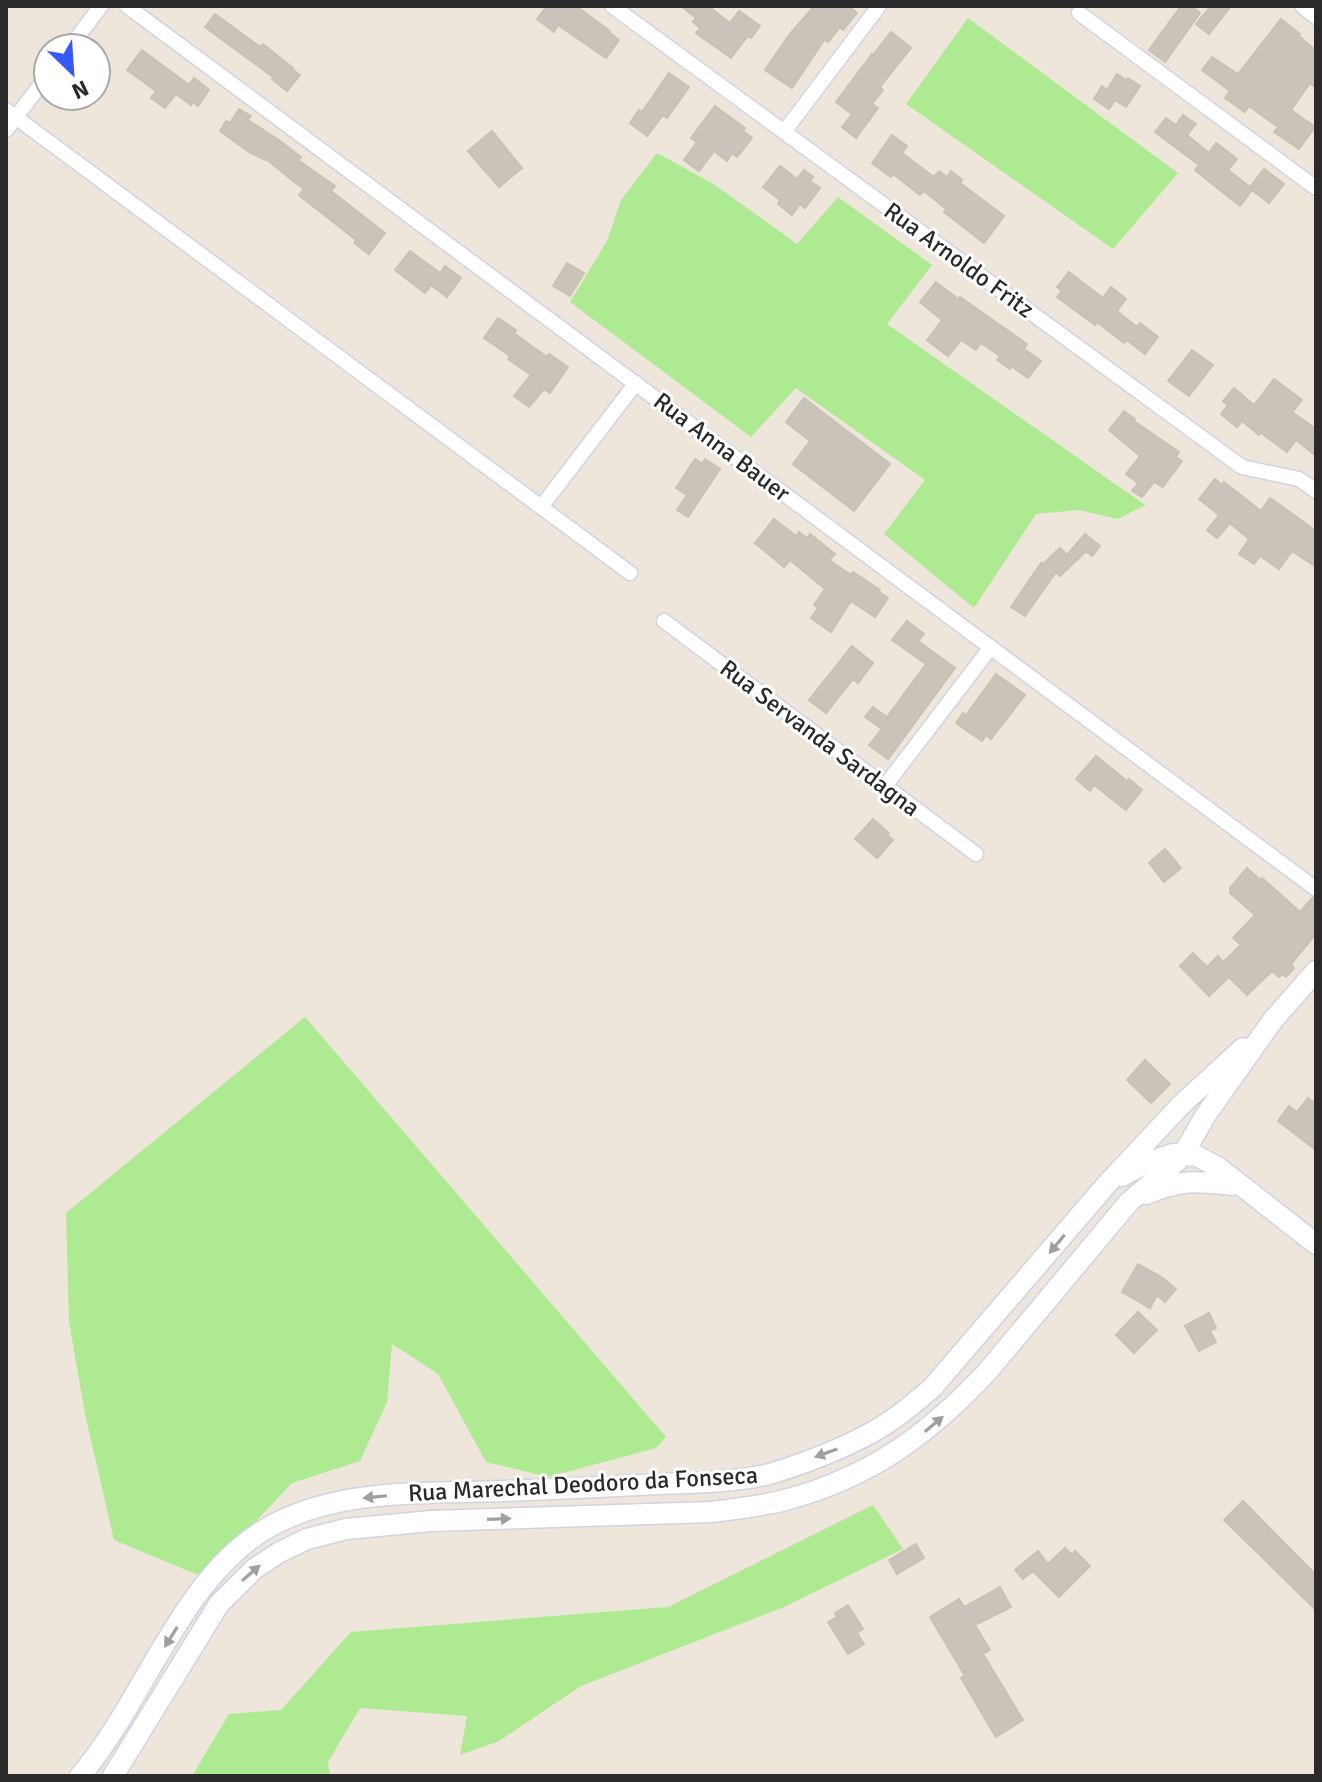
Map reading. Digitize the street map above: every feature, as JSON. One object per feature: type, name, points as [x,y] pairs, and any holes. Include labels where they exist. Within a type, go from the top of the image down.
[{"type":"main road","name":"Rua Marechal Deodoro da Fonseca","points":[[113,1776],[219,1604],[254,1569],[307,1539],[346,1529],[431,1521],[711,1512],[747,1507],[787,1500],[826,1487],[884,1459],[914,1440],[962,1398],[997,1360],[1129,1202],[1184,1153],[1205,1116],[1273,1020],[1316,971]]},
{"type":"main road","name":"Rua Marechal Deodoro da Fonseca","points":[[80,1776],[210,1579],[239,1549],[264,1530],[286,1519],[322,1506],[357,1499],[428,1493],[697,1482],[770,1474],[839,1448],[898,1416],[932,1388],[1107,1184],[1182,1104],[1273,1020]]},
{"type":"main road","points":[[1182,1104],[1178,1124],[1181,1145],[1194,1169],[1252,1194]]},
{"type":"main road","points":[[1205,1116],[1206,1137],[1219,1168]]},
{"type":"main road","points":[[1107,1184],[1154,1160],[1173,1154],[1197,1156],[1219,1168],[1316,1244]]},
{"type":"main road","points":[[1129,1202],[1164,1186],[1184,1181],[1232,1185]]},
{"type":"main road","points":[[869,1434],[884,1459]]},
{"type":"main road","points":[[428,1493],[431,1521]]},
{"type":"main road","points":[[105,1741],[125,1758]]},
{"type":"street","points":[[81,32],[101,6]]},
{"type":"street","name":"Rua Anna Bauer","points":[[127,6],[1316,889]]},
{"type":"street","name":"Rua Arnoldo Fritz","points":[[612,6],[1242,467],[1299,479],[1316,491]]},
{"type":"street","points":[[784,132],[879,6]]},
{"type":"street","points":[[1302,6],[1316,17]]},
{"type":"street","points":[[1079,13],[1316,188]]},
{"type":"street","points":[[6,130],[11,114],[32,92]]},
{"type":"street","points":[[11,114],[630,573]]},
{"type":"street","points":[[541,507],[636,383]]},
{"type":"street","name":"Rua Servanda Sardagna","points":[[664,621],[976,854]]},
{"type":"street","points":[[885,786],[991,647]]},
{"type":"green space","points":[[968,18],[1178,173],[1113,249],[906,104]]},
{"type":"green space","points":[[657,153],[715,185],[797,244],[838,197],[932,265],[887,324],[1145,505],[1118,519],[1079,510],[1036,514],[974,608],[884,534],[925,480],[796,388],[751,437],[570,302],[607,241],[621,200]]},
{"type":"green space","points":[[305,1017],[666,1437],[656,1448],[548,1477],[486,1462],[438,1374],[392,1344],[387,1402],[360,1461],[292,1483],[203,1577],[114,1540],[85,1414],[69,1322],[66,1213]]},
{"type":"green space","points":[[873,1505],[903,1549],[784,1607],[581,1686],[499,1741],[460,1755],[467,1716],[360,1708],[328,1762],[330,1776],[192,1776],[229,1714],[281,1710],[351,1632],[668,1607]]},
{"type":"building","points":[[547,6],[576,6],[619,40],[606,58],[558,25],[554,32],[537,19]]},
{"type":"building","points":[[681,6],[708,6],[730,23],[739,11],[760,26],[731,58],[696,33],[700,28],[693,22],[696,18]]},
{"type":"building","points":[[814,6],[849,6],[857,13],[843,30],[840,27],[828,42],[825,39],[792,88],[765,70]]},
{"type":"building","points":[[1181,6],[1191,6],[1200,13],[1165,62],[1149,50]]},
{"type":"building","points":[[1211,6],[1231,6],[1209,34],[1196,24]]},
{"type":"building","points":[[215,14],[260,47],[263,44],[300,75],[287,91],[273,77],[205,27]]},
{"type":"building","points":[[1281,19],[1316,51],[1316,88],[1310,83],[1291,110],[1315,127],[1299,149],[1274,132],[1278,127],[1249,106],[1245,112],[1225,98],[1230,91],[1202,70],[1212,57],[1238,74]]},
{"type":"building","points":[[891,32],[911,48],[880,87],[883,90],[872,104],[878,108],[856,138],[842,127],[852,114],[836,102]]},
{"type":"building","points":[[142,50],[189,85],[194,78],[209,90],[198,106],[193,102],[191,105],[176,94],[165,108],[151,98],[156,91],[127,70]]},
{"type":"building","points":[[669,73],[689,87],[667,118],[663,115],[647,136],[630,123],[639,110],[642,112]]},
{"type":"building","points":[[1117,74],[1140,86],[1126,107],[1115,100],[1109,109],[1094,99],[1102,86],[1107,90]]},
{"type":"building","points":[[715,106],[745,128],[743,131],[752,138],[737,157],[732,153],[727,161],[714,151],[699,171],[684,160],[697,142],[691,138]]},
{"type":"building","points":[[239,109],[251,116],[248,120],[301,157],[298,160],[335,186],[331,191],[385,233],[369,254],[299,195],[304,189],[266,159],[249,152],[220,131]]},
{"type":"building","points":[[1183,115],[1196,124],[1187,135],[1209,153],[1216,143],[1237,159],[1228,170],[1250,187],[1264,169],[1284,184],[1269,203],[1252,190],[1240,206],[1195,170],[1199,165],[1155,132],[1166,118],[1176,125]]},
{"type":"building","points":[[492,131],[522,168],[499,187],[468,151]]},
{"type":"building","points":[[892,135],[907,146],[902,153],[934,177],[939,171],[947,177],[951,171],[962,180],[960,183],[1004,216],[984,243],[944,212],[946,209],[924,191],[920,195],[893,174],[891,177],[872,163]]},
{"type":"building","points":[[780,166],[797,179],[804,170],[813,177],[810,181],[820,188],[805,208],[800,204],[792,215],[778,204],[780,200],[763,187]]},
{"type":"building","points":[[410,251],[440,273],[445,266],[461,278],[447,297],[431,285],[425,293],[395,270]]},
{"type":"building","points":[[567,263],[584,273],[570,296],[553,286]]},
{"type":"building","points":[[1069,272],[1103,298],[1111,287],[1126,299],[1117,311],[1137,327],[1140,323],[1158,337],[1145,354],[1127,340],[1124,343],[1097,322],[1095,325],[1057,297],[1062,291],[1057,287]]},
{"type":"building","points":[[936,282],[1027,344],[1024,349],[1041,361],[1028,378],[997,360],[1000,356],[981,343],[976,350],[961,340],[948,356],[927,340],[942,320],[920,302]]},
{"type":"building","points":[[498,318],[547,357],[549,354],[568,367],[550,393],[544,389],[529,407],[514,396],[531,375],[484,338]]},
{"type":"building","points":[[1192,350],[1213,365],[1189,396],[1168,381]]},
{"type":"building","points":[[1274,379],[1302,400],[1292,412],[1316,429],[1316,456],[1296,440],[1287,452],[1242,421],[1237,427],[1221,414],[1228,405],[1223,401],[1234,388],[1254,405]]},
{"type":"building","points":[[804,398],[890,464],[854,511],[793,464],[810,441],[786,422]]},
{"type":"building","points":[[1124,411],[1179,452],[1176,457],[1182,461],[1163,487],[1154,482],[1142,497],[1132,491],[1138,483],[1126,474],[1140,456],[1109,430]]},
{"type":"building","points":[[695,459],[702,464],[705,459],[720,469],[688,517],[677,510],[687,495],[676,488]]},
{"type":"building","points":[[1215,479],[1222,485],[1224,482],[1261,511],[1270,498],[1316,531],[1316,567],[1292,551],[1279,569],[1260,556],[1254,564],[1239,554],[1249,539],[1230,523],[1217,538],[1207,530],[1219,515],[1199,499]]},
{"type":"building","points":[[774,519],[796,536],[799,532],[807,538],[810,534],[835,554],[829,560],[880,590],[888,598],[875,617],[851,601],[831,632],[811,618],[818,608],[814,605],[825,589],[790,560],[784,567],[755,543]]},
{"type":"building","points":[[1085,534],[1100,546],[1092,556],[1086,551],[1060,576],[1056,572],[1025,616],[1011,607],[1041,563],[1060,548],[1067,555]]},
{"type":"building","points":[[907,621],[924,634],[918,641],[955,668],[888,759],[869,745],[882,729],[865,717],[873,707],[887,717],[926,664],[892,640]]},
{"type":"building","points":[[852,646],[873,663],[858,683],[853,679],[826,713],[809,700]]},
{"type":"building","points":[[996,674],[1025,695],[991,739],[986,735],[982,741],[956,723],[963,713],[966,715]]},
{"type":"building","points":[[1096,756],[1142,790],[1126,810],[1094,785],[1090,791],[1076,779]]},
{"type":"building","points":[[873,819],[893,840],[877,858],[855,839]]},
{"type":"building","points":[[1165,849],[1181,868],[1164,882],[1149,863]]},
{"type":"building","points":[[1247,868],[1300,912],[1312,898],[1316,899],[1316,934],[1295,959],[1291,965],[1294,968],[1286,977],[1283,974],[1279,977],[1272,971],[1247,995],[1229,977],[1209,996],[1180,966],[1193,953],[1207,967],[1218,956],[1223,962],[1241,945],[1233,938],[1255,915],[1230,893],[1230,888]]},
{"type":"building","points":[[1145,1060],[1170,1084],[1151,1103],[1127,1080]]},
{"type":"building","points":[[1308,1098],[1316,1104],[1316,1150],[1278,1121],[1289,1106],[1297,1112]]},
{"type":"building","points":[[1138,1264],[1176,1289],[1165,1302],[1157,1295],[1150,1308],[1122,1292]]},
{"type":"building","points":[[1138,1312],[1157,1330],[1134,1353],[1116,1335]]},
{"type":"building","points":[[1209,1313],[1216,1328],[1210,1331],[1216,1342],[1199,1351],[1185,1326]]},
{"type":"building","points":[[1243,1501],[1316,1575],[1316,1610],[1224,1520]]},
{"type":"building","points":[[916,1544],[924,1558],[897,1574],[889,1560]]},
{"type":"building","points":[[1065,1548],[1072,1555],[1075,1551],[1090,1566],[1059,1597],[1033,1571],[1023,1579],[1015,1570],[1038,1551],[1048,1564]]},
{"type":"building","points":[[1000,1587],[1011,1607],[975,1625],[990,1650],[983,1654],[1023,1720],[996,1737],[930,1617],[959,1599],[964,1607]]},
{"type":"building","points":[[848,1605],[863,1629],[857,1633],[864,1644],[848,1654],[828,1622]]}]
